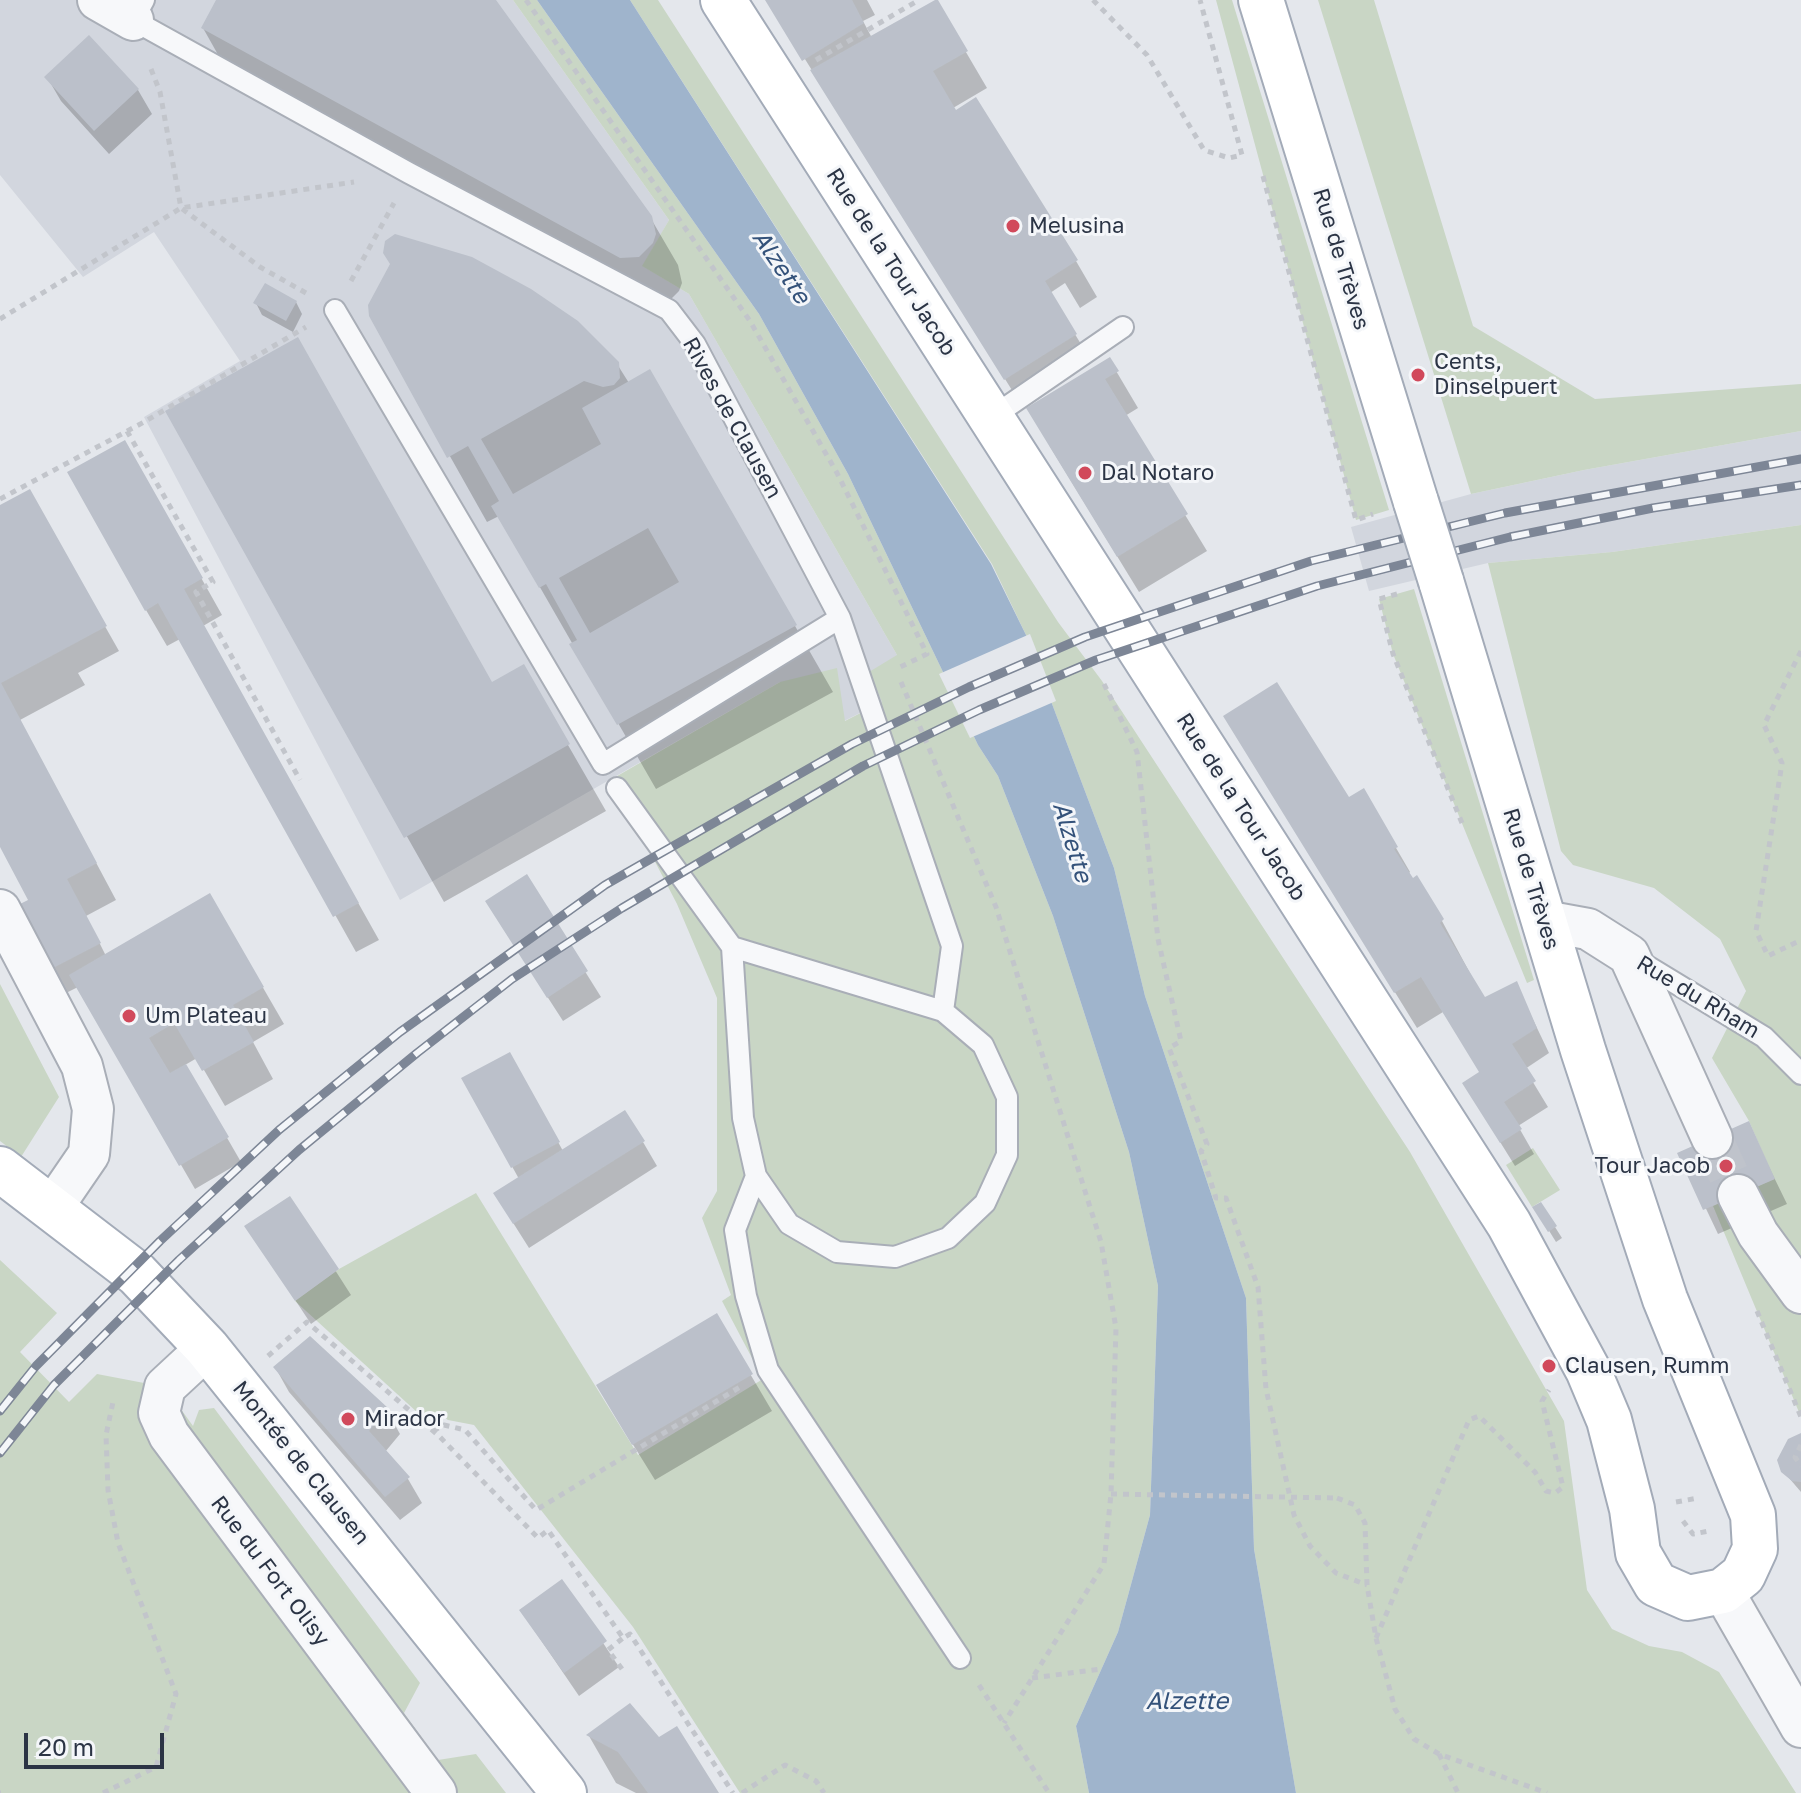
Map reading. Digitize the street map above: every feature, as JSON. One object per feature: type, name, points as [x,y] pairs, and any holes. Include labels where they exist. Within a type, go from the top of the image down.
[{"type":"main road","name":"Rue de la Tour Jacob","points":[[723,0],[1509,1224],[1588,1370],[1609,1420],[1632,1509],[1638,1553],[1656,1584],[1688,1598],[1723,1591]]},
{"type":"main road","name":"Rue de Trèves","points":[[1261,0],[1544,921],[1665,1299],[1753,1515],[1755,1549],[1743,1575],[1723,1591]]},
{"type":"main road","name":"Montée de Clausen","points":[[0,1169],[137,1274],[207,1348],[564,1793]]},
{"type":"street","name":"Rives de Clausen","points":[[98,0],[139,10]]},
{"type":"street","points":[[0,910],[82,1066],[93,1109],[89,1154],[52,1208]]},
{"type":"street","name":"Rue du Rham","points":[[1544,921],[1588,929],[1629,955],[1712,1138]]},
{"type":"street","points":[[1738,1195],[1758,1234],[1801,1293]]},
{"type":"street","name":"Rue du Fort Olisy","points":[[207,1348],[165,1387],[159,1413],[169,1435],[436,1793]]},
{"type":"street","points":[[1723,1591],[1801,1727]]},
{"type":"lane","name":"Rives de Clausen","points":[[139,10],[409,173],[669,310],[695,344],[840,618],[952,946],[943,1011]]},
{"type":"lane","points":[[335,310],[603,764],[840,618]]},
{"type":"lane","points":[[992,417],[1123,327]]},
{"type":"lane","points":[[617,788],[732,947],[743,1118],[756,1176],[789,1224],[837,1252],[895,1257],[948,1238],[985,1203],[1007,1155],[1007,1097],[983,1045],[943,1011],[732,947]]},
{"type":"lane","name":"Rue du Rham","points":[[1629,955],[1764,1037],[1801,1074]]},
{"type":"lane","points":[[756,1176],[735,1230],[746,1296],[768,1370],[960,1658]]},
{"type":"path","points":[[526,0],[750,321],[837,473],[927,654],[896,669],[996,907],[1101,1242],[1116,1328],[1111,1494],[1104,1564],[1004,1723]]},
{"type":"path","points":[[776,83],[919,0]]},
{"type":"path","points":[[1093,0],[1147,55],[1204,150],[1229,158],[1242,155],[1200,0]]},
{"type":"path","points":[[139,10],[160,92],[181,208],[260,267],[335,310]]},
{"type":"path","points":[[1261,168],[1356,520],[1362,517]]},
{"type":"path","points":[[0,319],[181,208],[409,173]]},
{"type":"path","points":[[0,499],[127,431],[335,310],[383,222]]},
{"type":"path","points":[[127,431],[213,582],[196,592],[300,780]]},
{"type":"path","points":[[1801,651],[1764,725],[1782,763],[1756,931],[1768,956],[1801,940]]},
{"type":"path","points":[[1102,681],[1137,752],[1158,939],[1181,1041],[1169,1048],[1207,1144],[1201,1151],[1216,1198],[1226,1198],[1258,1287],[1266,1389],[1294,1515],[1310,1546],[1336,1573],[1367,1585]]},
{"type":"path","points":[[238,1383],[307,1322],[433,1431],[538,1538],[548,1530],[623,1638]]},
{"type":"path","points":[[433,1431],[444,1425],[465,1430],[536,1510],[768,1370]]},
{"type":"path","points":[[1376,1638],[1469,1420],[1479,1416],[1535,1472],[1546,1491],[1555,1493],[1563,1487],[1542,1401],[1549,1390]]},
{"type":"path","points":[[103,1793],[156,1767],[176,1694],[118,1543],[108,1490],[106,1435],[115,1392]]},
{"type":"path","points":[[1801,1445],[1795,1457],[1801,1466]]},
{"type":"path","points":[[1111,1494],[1337,1498],[1355,1505],[1365,1523],[1367,1585],[1376,1638],[1395,1709],[1414,1739],[1439,1754],[1547,1793]]},
{"type":"path","points":[[1706,1497],[1677,1501],[1684,1525],[1693,1534],[1709,1532],[1715,1520]]},
{"type":"path","points":[[622,1669],[608,1650],[630,1634],[733,1793]]},
{"type":"path","points":[[960,1658],[1049,1793]]},
{"type":"path","points":[[1031,1678],[1101,1669]]},
{"type":"path","points":[[1439,1754],[1458,1793]]},
{"type":"path","points":[[742,1793],[785,1765],[816,1781],[824,1793]]},
{"type":"shaded area","points":[[0,0],[513,0],[669,220],[643,266],[689,294],[897,655],[882,702],[844,721],[780,682],[400,900],[144,417],[240,361],[154,232],[83,277],[0,175]]},
{"type":"shaded area","points":[[1801,431],[1801,525],[1612,552],[1488,563],[1369,591],[1351,527],[1471,494]]},
{"type":"green space","points":[[513,0],[537,0],[759,314],[848,474],[978,745],[998,776],[1053,916],[1129,1152],[1158,1286],[1150,1515],[1118,1632],[1076,1726],[1089,1793],[740,1793],[633,1627],[474,1425],[448,1420],[440,1414],[418,1413],[295,1301],[339,1269],[476,1193],[638,1455],[763,1379],[722,1301],[731,1295],[702,1218],[717,1191],[717,998],[677,904],[612,779],[780,682],[837,668],[845,721],[882,702],[869,672],[897,655],[689,294],[642,266],[669,220]]},
{"type":"green space","points":[[630,0],[658,0],[1058,622],[1102,681],[1410,1152],[1564,1421],[1587,1590],[1612,1629],[1649,1646],[1682,1652],[1719,1672],[1796,1793],[1296,1793],[1254,1549],[1246,1298],[1145,996],[1114,868],[1026,635],[992,564]]},
{"type":"green space","points":[[1216,0],[1232,0],[1389,510],[1356,520]]},
{"type":"green space","points":[[1318,0],[1374,0],[1473,326],[1595,399],[1801,384],[1801,431],[1471,494]]},
{"type":"green space","points":[[1801,525],[1801,1417],[1713,1206],[1774,1179],[1749,1121],[1712,1058],[1746,991],[1720,939],[1654,888],[1573,865],[1561,851],[1488,563],[1612,552]]},
{"type":"green space","points":[[1414,589],[1534,980],[1527,983],[1393,654],[1379,599]]},
{"type":"green space","points":[[0,984],[59,1097],[21,1157],[0,1141]]},
{"type":"green space","points":[[1533,1148],[1560,1190],[1532,1207],[1506,1165]]},
{"type":"green space","points":[[0,1260],[57,1313],[20,1352],[69,1402],[97,1374],[165,1387],[193,1426],[199,1410],[214,1408],[420,1683],[404,1713],[438,1760],[476,1754],[506,1793],[0,1793]]},
{"type":"water","name":"Alzette","points":[[537,0],[630,0],[991,564],[1026,635],[1114,868],[1145,996],[1246,1298],[1254,1549],[1296,1793],[1089,1793],[1076,1726],[1118,1632],[1150,1515],[1158,1286],[1129,1152],[1053,916],[998,776],[978,745],[848,474],[759,314]]},
{"type":"pier","points":[[1030,634],[1056,701],[970,738],[939,674]]},
{"type":"building","points":[[216,0],[496,0],[652,216],[656,234],[653,243],[639,257],[620,258],[201,28]]},
{"type":"building","points":[[765,0],[852,0],[864,23],[802,61]]},
{"type":"building","points":[[938,0],[968,51],[933,71],[956,110],[976,97],[1078,260],[1045,281],[1077,334],[1004,380],[810,70]]},
{"type":"building","points":[[89,35],[139,89],[94,131],[44,77]]},
{"type":"building","points":[[395,234],[472,257],[531,289],[578,321],[619,362],[620,378],[614,385],[603,387],[584,381],[481,439],[513,494],[601,444],[582,408],[650,369],[797,625],[617,725],[569,644],[577,640],[546,584],[539,588],[491,506],[499,501],[468,446],[447,458],[369,316],[368,305],[390,264],[383,253],[385,241]],"holes":[[[648,528],[679,582],[590,633],[559,578]]]},
{"type":"building","points":[[265,283],[297,301],[286,321],[253,303]]},
{"type":"building","points":[[298,337],[492,682],[524,664],[570,744],[404,838],[165,411]]},
{"type":"building","points":[[1110,357],[1119,371],[1105,379],[1188,514],[1117,557],[1026,408]]},
{"type":"building","points":[[125,440],[203,578],[184,589],[359,903],[333,917],[158,603],[145,611],[67,472]]},
{"type":"building","points":[[30,489],[107,626],[1,683],[97,863],[67,879],[101,943],[51,969],[16,906],[28,900],[0,847],[0,505]]},
{"type":"building","points":[[1277,682],[1349,797],[1364,788],[1398,847],[1394,849],[1413,878],[1417,875],[1444,919],[1440,923],[1485,997],[1517,981],[1537,1028],[1512,1044],[1536,1081],[1504,1102],[1522,1129],[1500,1143],[1462,1083],[1479,1072],[1421,977],[1394,993],[1223,716]]},
{"type":"building","points":[[527,874],[588,971],[547,998],[485,901]]},
{"type":"building","points":[[210,893],[264,987],[233,1005],[254,1042],[202,1071],[174,1023],[149,1038],[170,1073],[186,1064],[229,1137],[179,1166],[69,975]]},
{"type":"building","points":[[510,1052],[560,1142],[511,1168],[461,1078]]},
{"type":"building","points":[[625,1110],[645,1141],[513,1224],[493,1193]]},
{"type":"building","name":"Tour Jacob","points":[[1749,1121],[1775,1179],[1703,1210],[1677,1153]]},
{"type":"building","points":[[290,1196],[339,1269],[295,1301],[244,1226]]},
{"type":"building","points":[[1541,1202],[1557,1226],[1548,1232],[1532,1207]]},
{"type":"building","points":[[717,1313],[753,1374],[632,1445],[596,1385]]},
{"type":"building","name":"Mirador","points":[[310,1336],[388,1408],[369,1431],[410,1477],[385,1497],[273,1367]]},
{"type":"building","points":[[1801,1433],[1801,1482],[1792,1481],[1781,1472],[1777,1460],[1788,1439]]},
{"type":"building","points":[[562,1579],[607,1641],[564,1673],[519,1610]]},
{"type":"building","points":[[630,1703],[659,1737],[677,1726],[719,1793],[648,1793],[618,1752],[586,1735]]},
{"type":"tunnel","points":[[1712,1138],[1738,1195]]},
{"type":"railway","points":[[0,1411],[36,1366],[160,1241],[279,1130],[400,1032],[605,885],[852,744],[969,687],[1085,637],[1311,561],[1505,513],[1801,459]]},
{"type":"railway","points":[[0,1453],[54,1385],[179,1260],[299,1150],[417,1053],[512,979],[622,908],[863,766],[979,710],[1096,660],[1317,586],[1510,537],[1653,508],[1801,485]]},
{"type":"place","name":"Melusina","points":[[1013,226]]},
{"type":"place","name":"Cents, Dinselpuert","points":[[1418,375]]},
{"type":"place","name":"Dal Notaro","points":[[1085,473]]},
{"type":"place","name":"Um Plateau","points":[[129,1016]]},
{"type":"place","name":"Tour Jacob","points":[[1726,1166]]},
{"type":"place","name":"Clausen, Rumm","points":[[1549,1366]]},
{"type":"place","name":"Mirador","points":[[348,1419]]}]
